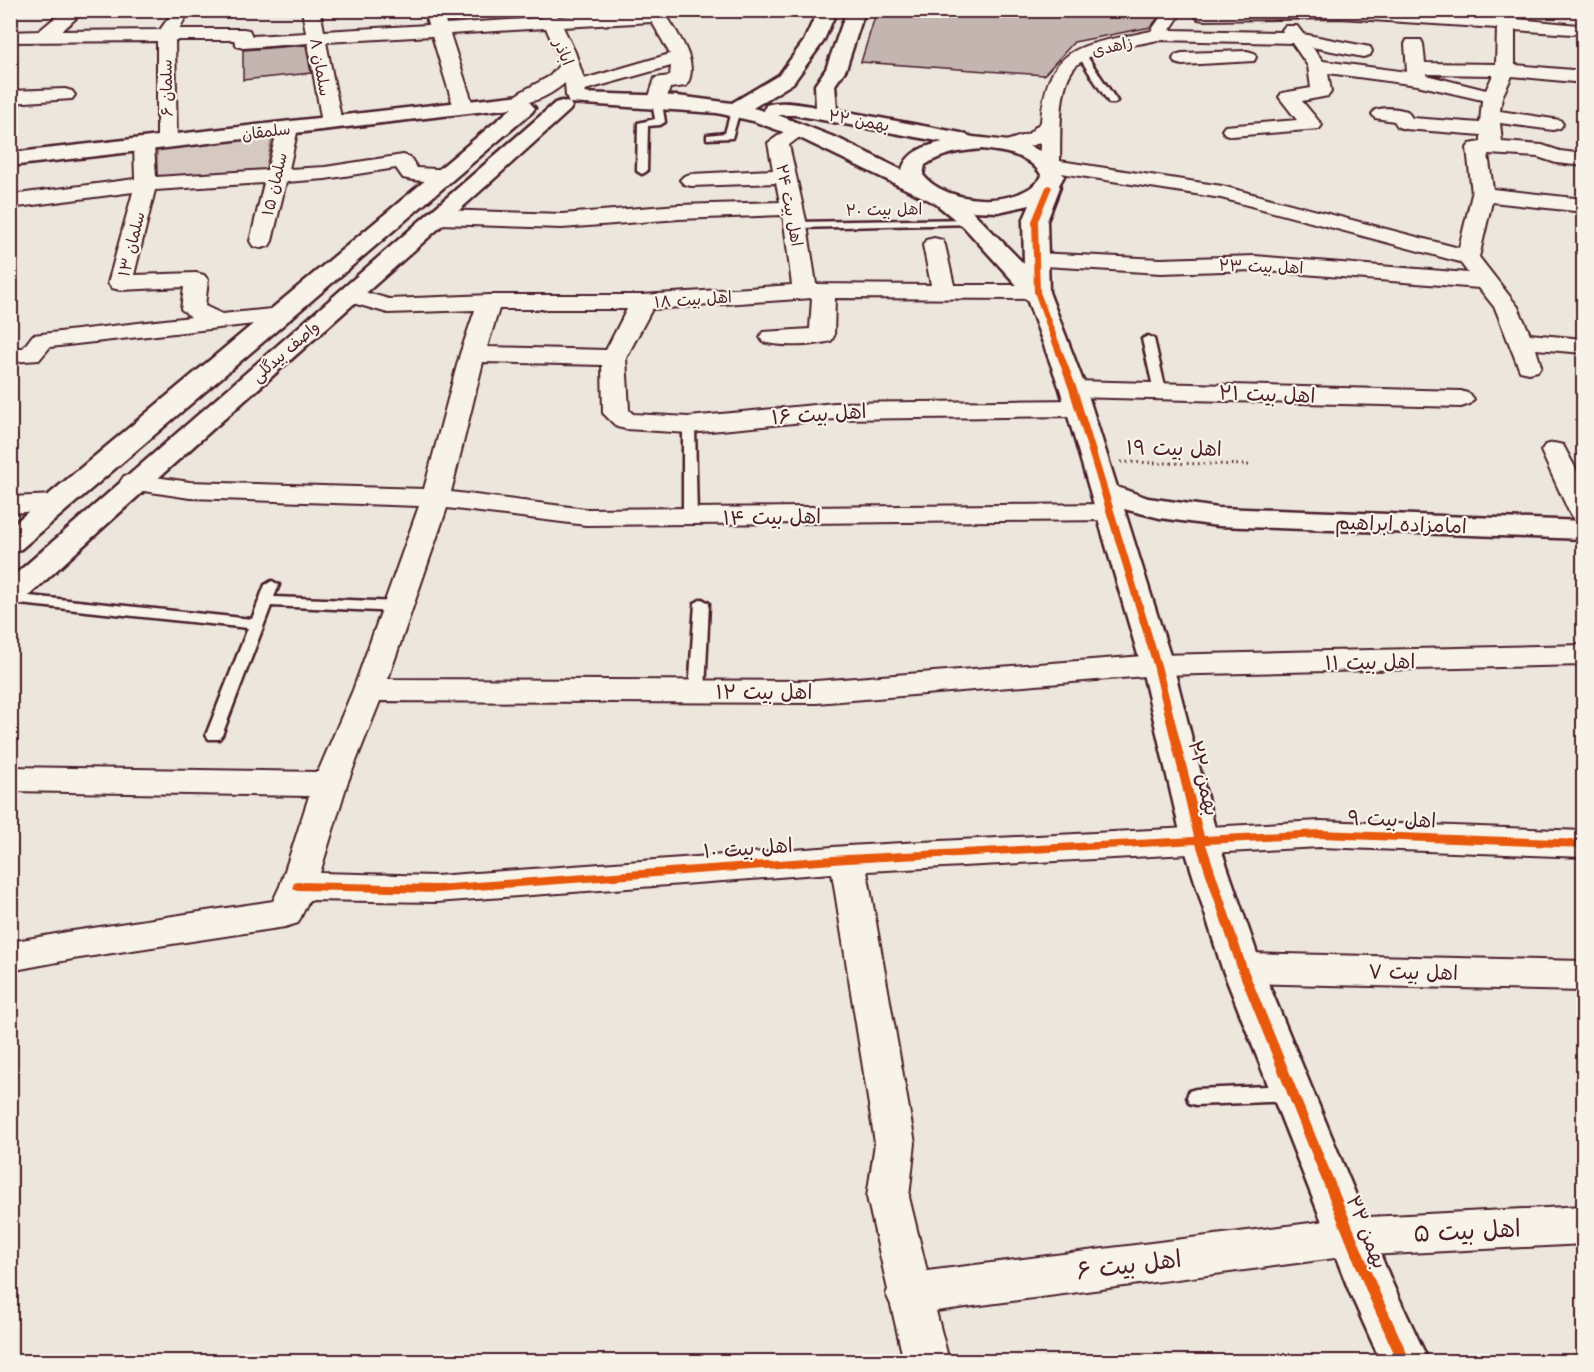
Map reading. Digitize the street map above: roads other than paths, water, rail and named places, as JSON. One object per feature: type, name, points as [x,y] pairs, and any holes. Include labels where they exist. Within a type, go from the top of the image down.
[{"type":"street","points":[[43,37],[76,10]]},
{"type":"street","name":"سلمان ۸","points":[[311,10],[332,123]]},
{"type":"street","points":[[432,10],[464,108],[482,112],[490,117],[498,131]]},
{"type":"street","points":[[735,110],[786,79],[813,42],[828,10]]},
{"type":"street","points":[[786,79],[787,85],[798,89],[814,89],[825,85],[836,69],[856,10]]},
{"type":"street","points":[[166,34],[182,12]]},
{"type":"street","points":[[10,37],[243,34],[243,42],[439,30],[548,16],[655,13],[681,57],[679,82],[662,82],[657,103]]},
{"type":"street","points":[[1170,13],[1507,16],[1572,29]]},
{"type":"street","name":"زاهدی","points":[[1049,176],[1052,98],[1058,78],[1067,63],[1081,54],[1158,35],[1170,13]]},
{"type":"street","points":[[1232,130],[1312,125],[1289,97],[1321,92],[1317,66],[1277,13]]},
{"type":"street","name":"اباذر","points":[[548,16],[570,64],[573,97]]},
{"type":"street","points":[[1468,257],[1483,194],[1477,148],[1491,123],[1506,70],[1507,16]]},
{"type":"street","points":[[118,35],[143,17]]},
{"type":"street","name":"سلمان ۶","points":[[166,34],[167,142]]},
{"type":"street","points":[[1158,35],[1297,38],[1363,51]]},
{"type":"street","points":[[1182,59],[1251,62],[1233,37]]},
{"type":"street","points":[[1414,44],[1417,73]]},
{"type":"street","points":[[573,97],[681,57]]},
{"type":"street","points":[[524,102],[557,81],[567,71],[570,64]]},
{"type":"street","points":[[1317,66],[1417,73],[1506,70],[1584,77]]},
{"type":"street","points":[[1417,73],[1491,123],[1542,151],[1556,157],[1584,160]]},
{"type":"street","points":[[825,85],[828,115]]},
{"type":"street","points":[[10,97],[65,96]]},
{"type":"street","name":"۲۲ بهمن","points":[[524,102],[573,97],[735,110],[795,109],[981,143]]},
{"type":"street","name":"واصف بیدگلی","points":[[10,597],[134,482],[440,217],[573,97]]},
{"type":"street","name":"سلمقان","points":[[10,160],[524,102]]},
{"type":"street","name":"واصف بیدگلی","points":[[10,543],[498,131],[524,102]]},
{"type":"street","name":"۲۲ بهمن","points":[[735,110],[758,115],[831,143],[943,199],[1037,276]]},
{"type":"street","points":[[1382,114],[1400,115],[1405,123],[1553,124]]},
{"type":"street","points":[[1010,146],[1035,138],[1052,123]]},
{"type":"street","name":"سلمان ۱۵","points":[[261,241],[288,128]]},
{"type":"street","name":"اهل بیت ۲۴","points":[[772,337],[822,336],[814,291],[794,216],[778,142],[799,130]]},
{"type":"street","points":[[921,188],[912,175],[915,162],[930,152],[954,145],[981,143],[1010,146],[1034,154],[1049,176]]},
{"type":"street","name":"سلمان ۱۳","points":[[144,145],[146,184],[120,284],[196,280],[193,309],[218,321]]},
{"type":"street","points":[[10,202],[146,184],[275,178],[326,173],[403,161],[410,174],[447,174]]},
{"type":"street","points":[[691,180],[785,176]]},
{"type":"street","points":[[943,199],[973,205],[1005,205],[1033,198],[1049,176]]},
{"type":"street","points":[[1049,176],[1222,192],[1468,257],[1506,307],[1521,340],[1529,366]]},
{"type":"street","name":"۲۲ بهمن","points":[[1049,176],[1035,221],[1037,276],[1157,665],[1200,840],[1242,968],[1350,1236],[1405,1362]]},
{"type":"street","points":[[1483,194],[1584,206]]},
{"type":"street","points":[[440,217],[562,221],[679,212],[794,216]]},
{"type":"street","points":[[934,245],[944,292]]},
{"type":"street","name":"اهل بیت ۲۳","points":[[1037,276],[1161,266],[1255,263],[1485,281]]},
{"type":"street","name":"اهل بیت ۱۸","points":[[350,295],[388,306],[490,302],[643,303],[814,291],[944,292],[1037,276]]},
{"type":"street","points":[[10,957],[73,945],[285,913],[298,886],[330,784],[369,690],[436,498],[472,354],[490,302]]},
{"type":"street","points":[[472,354],[614,358],[643,303]]},
{"type":"street","points":[[10,355],[30,355],[42,340],[281,315]]},
{"type":"street","points":[[1521,340],[1584,346]]},
{"type":"street","name":"اهل بیت ۱۶","points":[[614,358],[616,413],[626,421],[689,425],[835,411],[1076,398]]},
{"type":"street","name":"اهل بیت ۲۱","points":[[1076,398],[1160,391],[1461,399]]},
{"type":"street","points":[[175,404],[216,411]]},
{"type":"street","points":[[1554,451],[1584,514]]},
{"type":"street","name":"اهل بیت ۱۴","points":[[134,482],[190,490],[436,498],[586,517],[690,518],[1107,502]]},
{"type":"street","name":"امامزاده ابراهیم","points":[[1107,502],[1175,522],[1218,517]]},
{"type":"street","name":"امامزاده ابراهیم","points":[[1107,502],[1128,503],[1218,517],[1584,530]]},
{"type":"street","points":[[10,505],[57,503]]},
{"type":"street","name":"اهل بیت ۱۱","points":[[1157,665],[1584,655]]},
{"type":"street","name":"اهل بیت ۱۲","points":[[369,690],[816,692],[1157,665]]},
{"type":"street","points":[[10,779],[330,784]]},
{"type":"street","name":"اهل بیت ۹","points":[[1200,840],[1320,834],[1584,844]]},
{"type":"street","name":"اهل بیت ۱۰","points":[[298,886],[436,889],[847,859],[1200,840]]},
{"type":"street","points":[[847,859],[895,1143],[888,1197],[908,1294],[925,1358]]},
{"type":"street","name":"اهل بیت ۷","points":[[1242,968],[1584,976]]},
{"type":"street","name":"اهل بیت ۵","points":[[1350,1236],[1584,1225]]},
{"type":"street","name":"اهل بیت ۶","points":[[908,1294],[1350,1236]]},
{"type":"lane","points":[[1081,54],[1112,101]]},
{"type":"lane","points":[[642,171],[643,123],[660,122],[657,103]]},
{"type":"lane","points":[[710,137],[729,136],[735,110]]},
{"type":"lane","name":"اهل بیت ۲۰","points":[[794,216],[972,222]]},
{"type":"lane","points":[[1148,339],[1160,391]]},
{"type":"lane","points":[[689,425],[690,518]]},
{"type":"lane","points":[[214,735],[272,585]]},
{"type":"lane","points":[[10,597],[257,624]]},
{"type":"lane","points":[[265,602],[399,606]]},
{"type":"lane","points":[[697,692],[702,603]]},
{"type":"lane","points":[[1196,1097],[1292,1093]]}]
